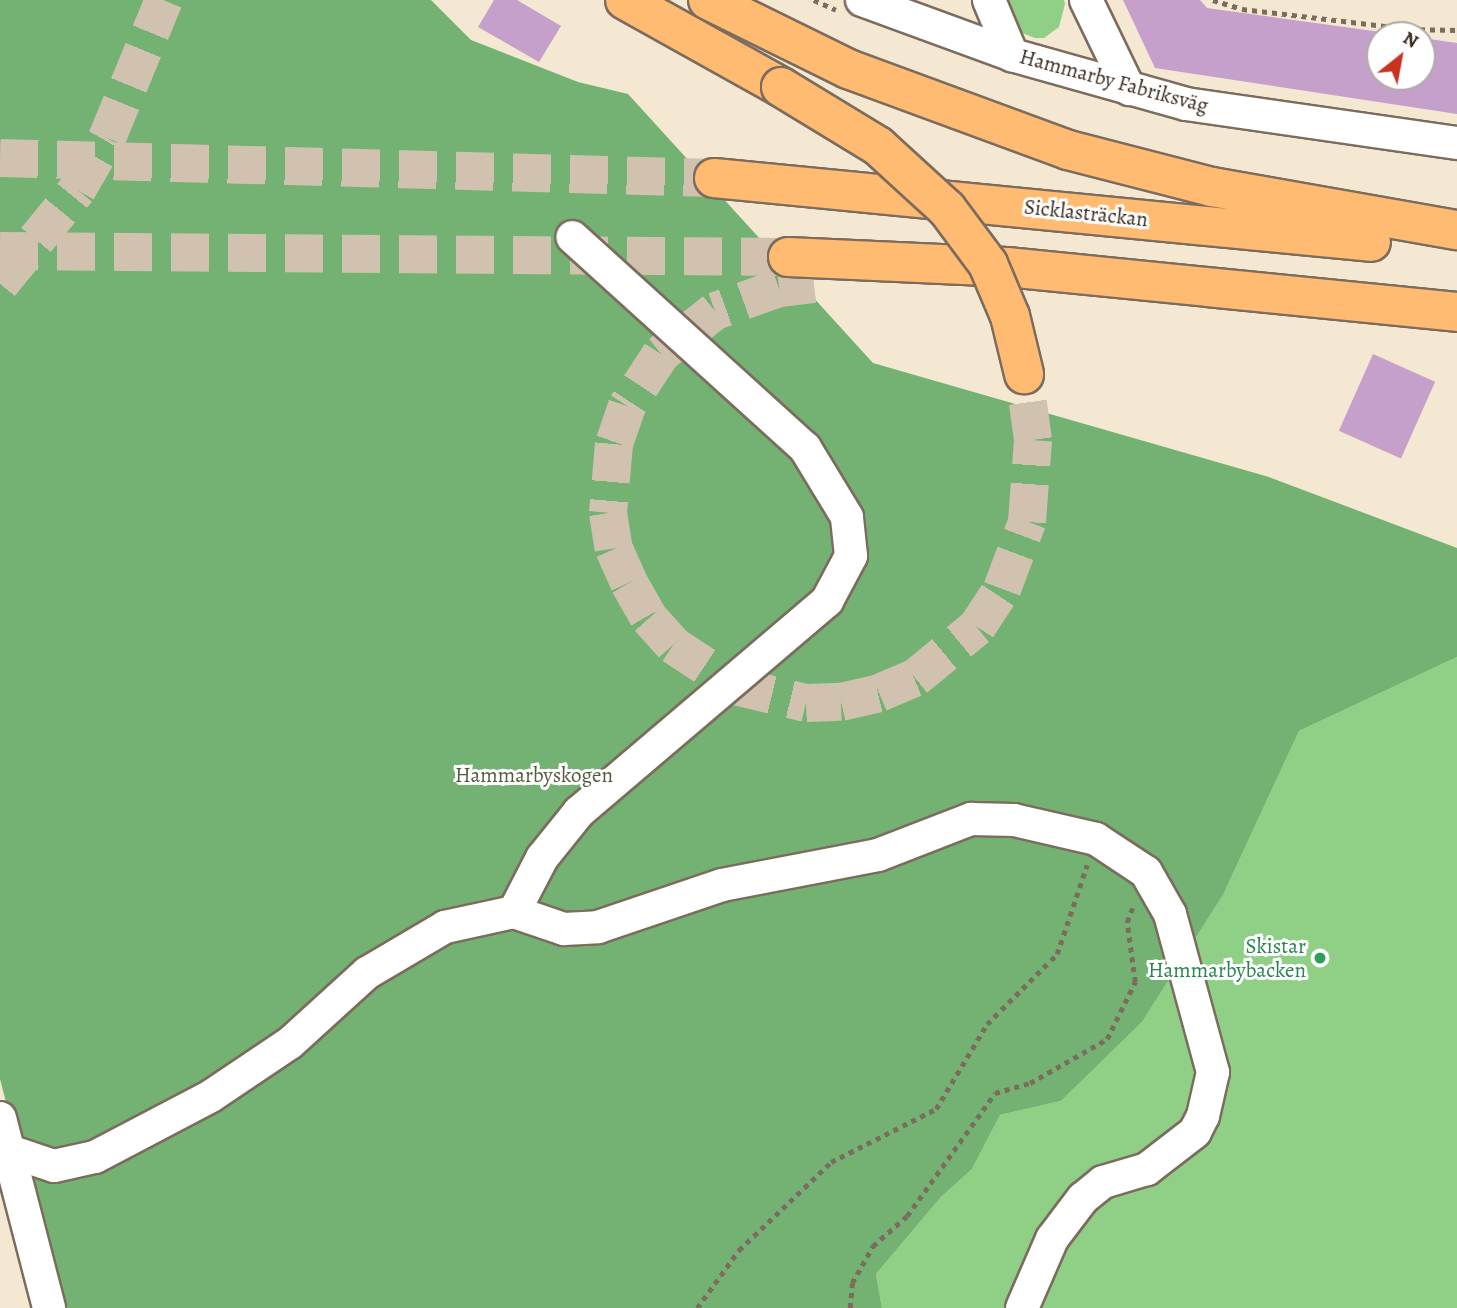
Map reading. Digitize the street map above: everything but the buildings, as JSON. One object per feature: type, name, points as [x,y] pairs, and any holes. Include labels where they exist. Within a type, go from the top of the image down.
[{"type":"highway","points":[[625,0],[781,87],[878,146],[947,209],[988,264],[1010,316],[1024,374]]},
{"type":"highway","points":[[708,0],[848,69],[1068,150],[1212,187],[1457,230]]},
{"type":"highway","name":"Sicklasträckan","points":[[714,178],[1366,242],[1457,245]]},
{"type":"highway","points":[[801,271],[1007,267],[1457,312]]},
{"type":"street","name":"Hammarby Fabriksväg","points":[[862,0],[1012,55],[1186,104],[1457,143]]},
{"type":"street","points":[[989,0],[1012,55]]},
{"type":"street","points":[[1086,0],[1129,89]]},
{"type":"street","points":[[514,912],[542,858],[579,812],[827,601],[851,556],[847,517],[805,448],[572,237]]},
{"type":"street","points":[[9,1152],[54,1166],[95,1157],[211,1096],[290,1044],[367,973],[444,927],[514,912],[564,929],[598,927],[722,885],[878,855],[971,819],[1014,820],[1096,839],[1146,872],[1170,914],[1213,1072],[1209,1097],[1195,1132],[1179,1147],[1147,1169],[1104,1182],[1083,1198],[1052,1239],[1022,1308]]},
{"type":"street","points":[[0,1118],[49,1308]]},
{"type":"path","points":[[1213,0],[1242,9],[1410,29],[1457,30]]},
{"type":"path","points":[[697,1308],[739,1250],[831,1162],[936,1109],[987,1024],[1057,954],[1096,839]]},
{"type":"path","points":[[850,1308],[852,1283],[873,1246],[907,1216],[944,1168],[974,1116],[995,1093],[1030,1083],[1107,1039],[1135,982],[1126,922],[1146,872]]},
{"type":"green space","name":"Hammarbyskogen","points":[[0,0],[431,0],[471,40],[578,82],[628,94],[873,363],[1269,477],[1457,548],[1457,657],[1299,731],[1223,895],[1142,1022],[1061,1101],[1000,1115],[972,1169],[941,1197],[876,1274],[882,1308],[59,1308],[0,1079]]},
{"type":"green space","points":[[1001,0],[1064,0],[1065,4],[1059,27],[1044,38],[1035,38],[1017,31]]},
{"type":"green space","name":"Skistar Hammarbybacken","points":[[1457,657],[1457,1308],[882,1308],[876,1274],[941,1197],[972,1169],[1000,1115],[1061,1101],[1142,1022],[1223,895],[1299,731]]},
{"type":"tunnel","points":[[0,284],[77,190],[107,138],[164,0]]},
{"type":"tunnel","points":[[0,158],[714,178]]},
{"type":"tunnel","points":[[0,251],[788,257]]},
{"type":"tunnel","points":[[814,284],[779,288],[715,311],[661,354],[627,406],[614,444],[608,513],[614,549],[629,583],[649,618],[673,645],[735,686],[806,703],[841,702],[879,693],[915,678],[977,627],[1002,589],[1027,522],[1033,440],[1024,374]]},
{"type":"place","name":"Skistar Hammarbybacken","points":[[1320,958]]}]
